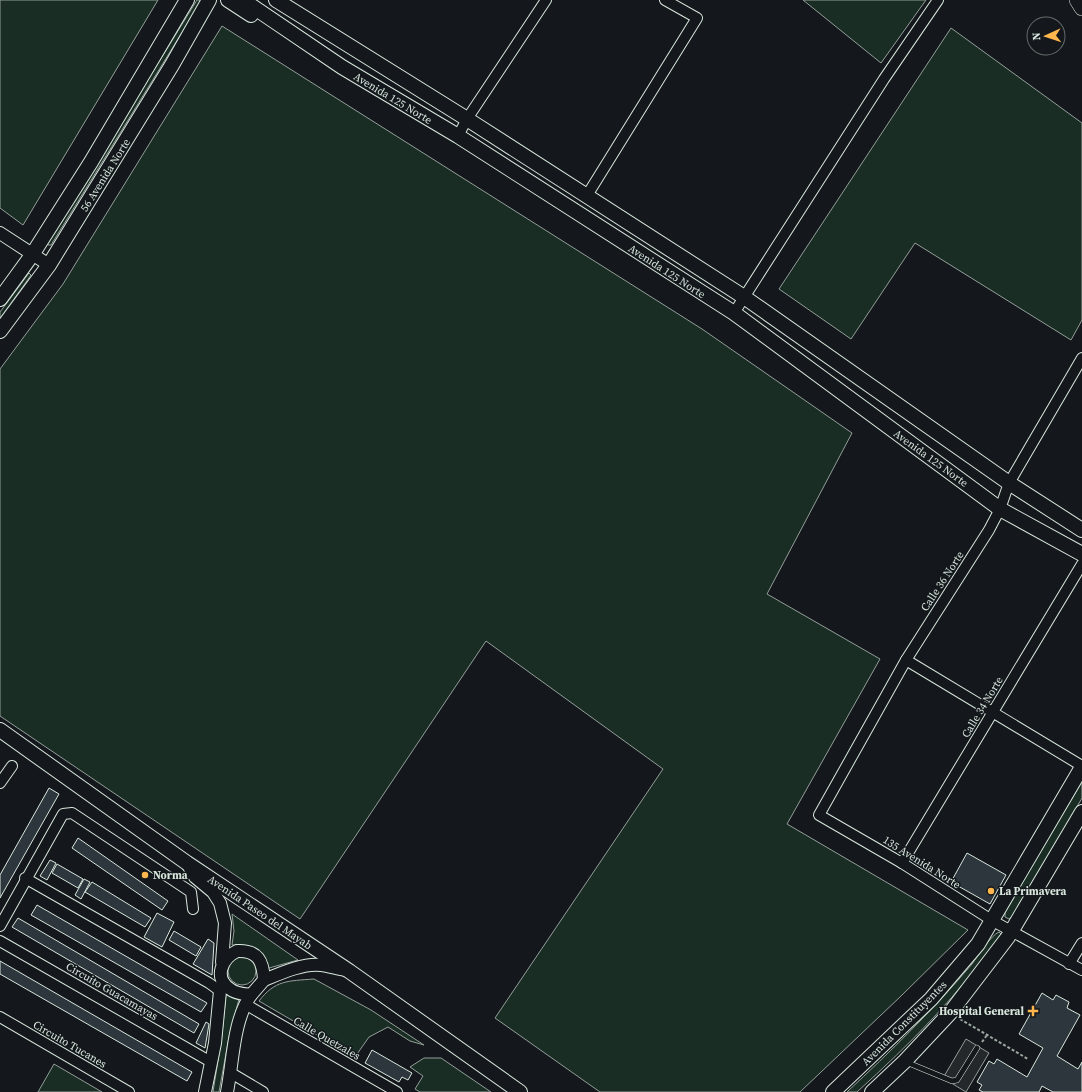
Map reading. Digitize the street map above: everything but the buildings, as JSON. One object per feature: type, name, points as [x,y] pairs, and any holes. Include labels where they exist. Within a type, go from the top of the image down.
[{"type":"main road","name":"56 Avenida Norte","points":[[0,299],[32,255],[90,162],[187,0]]},
{"type":"main road","name":"56 Avenida Norte","points":[[0,331],[49,265],[202,14],[209,0]]},
{"type":"main road","name":"56 Avenida Norte","points":[[202,14],[217,0]]},
{"type":"main road","points":[[228,0],[268,25],[280,27]]},
{"type":"main road","name":"Avenida 125 Norte","points":[[244,0],[280,27],[342,67],[458,136],[734,314],[1000,509],[1082,554]]},
{"type":"main road","name":"Avenida 125 Norte","points":[[276,0],[466,119],[744,297],[1009,483],[1082,530]]},
{"type":"main road","points":[[1077,0],[1082,8]]},
{"type":"main road","name":"Avenida Paseo del Mayab","points":[[0,730],[187,863],[348,971],[520,1092]]},
{"type":"main road","name":"Avenida Constituyentes","points":[[833,1092],[932,999],[978,944],[993,921],[1082,766]]},
{"type":"main road","name":"Avenida Constituyentes","points":[[872,1092],[905,1061],[950,1013],[1013,931],[1082,812]]},
{"type":"street","points":[[458,136],[466,119],[546,0]]},
{"type":"street","points":[[586,197],[697,18],[665,0]]},
{"type":"street","points":[[734,314],[884,79],[938,0]]},
{"type":"street","points":[[0,233],[49,265]]},
{"type":"street","name":"Calle 36 Norte","points":[[818,815],[906,660],[989,530],[1000,509],[1009,483],[1082,358]]},
{"type":"street","name":"Calle 34 Norte","points":[[902,863],[1082,564]]},
{"type":"street","points":[[906,660],[1082,766]]},
{"type":"street","points":[[0,783],[12,766]]},
{"type":"street","points":[[0,926],[25,878],[63,814],[72,814],[191,892],[193,909]]},
{"type":"street","name":"135 Avenida Norte","points":[[818,815],[902,863],[993,921],[1082,970]]},
{"type":"street","points":[[187,863],[195,877],[213,892],[220,903],[225,923],[221,986],[211,1062],[205,1092]]},
{"type":"street","points":[[25,878],[209,983],[231,990],[248,1000]]},
{"type":"street","name":"Circuito Guacamayas","points":[[0,941],[211,1062]]},
{"type":"street","points":[[1069,964],[1082,943]]},
{"type":"street","points":[[222,962],[230,954],[237,951],[252,953],[261,962],[264,980]]},
{"type":"street","points":[[227,1092],[240,1018],[248,1000],[264,980],[280,973],[302,967],[320,965],[348,971]]},
{"type":"street","name":"Calle Quetzales","points":[[248,1000],[397,1092]]},
{"type":"street","name":"Circuito Tucanes","points":[[0,1017],[129,1092]]},
{"type":"street","points":[[231,1074],[263,1092]]},
{"type":"lane","points":[[905,1061],[952,1080],[957,1080],[978,1048]]},
{"type":"path","points":[[950,1013],[1028,1059]]},
{"type":"green space","points":[[0,0],[158,0],[23,225],[0,208]]},
{"type":"green space","points":[[197,0],[202,0],[51,245],[48,245],[47,243]]},
{"type":"green space","points":[[803,0],[926,0],[881,63]]},
{"type":"green space","points":[[222,26],[702,329],[852,433],[767,594],[880,659],[787,824],[968,930],[800,1092],[600,1092],[495,1018],[663,769],[486,641],[300,919],[0,716],[0,369],[63,284]]},
{"type":"green space","points":[[951,28],[1082,123],[1082,320],[1071,340],[915,243],[851,339],[779,289]]},
{"type":"green space","points":[[29,273],[31,275],[0,319],[0,312]]},
{"type":"green space","points":[[1082,781],[1082,798],[1013,916],[1009,919],[1005,917],[1005,912]]},
{"type":"green space","points":[[232,914],[298,960],[269,968],[255,949],[246,946],[232,945],[234,931]]},
{"type":"green space","points":[[999,932],[1001,934],[986,956],[934,1017],[857,1092],[847,1092],[896,1046],[927,1014],[972,964],[989,941]]},
{"type":"green space","points":[[242,957],[252,961],[256,971],[252,981],[242,985],[232,981],[228,971],[232,961]]},
{"type":"green space","points":[[314,979],[371,1010],[424,1045],[410,1041],[388,1027],[369,1037],[355,1057],[259,1001],[265,994],[277,985],[289,981]]},
{"type":"green space","points":[[226,994],[239,999],[229,1037],[219,1092],[213,1092],[222,1035]]},
{"type":"green space","points":[[424,1058],[441,1058],[491,1092],[420,1092],[415,1089],[423,1076],[410,1067]]},
{"type":"green space","points":[[54,1064],[102,1092],[38,1092]]},
{"type":"shaded area","points":[[966,1039],[989,1053],[966,1092],[943,1078]]},
{"type":"place","name":"Norma","points":[[145,875]]},
{"type":"place","name":"La Primavera","points":[[991,891]]},
{"type":"place","name":"Hospital General","points":[[1033,1011]]}]
